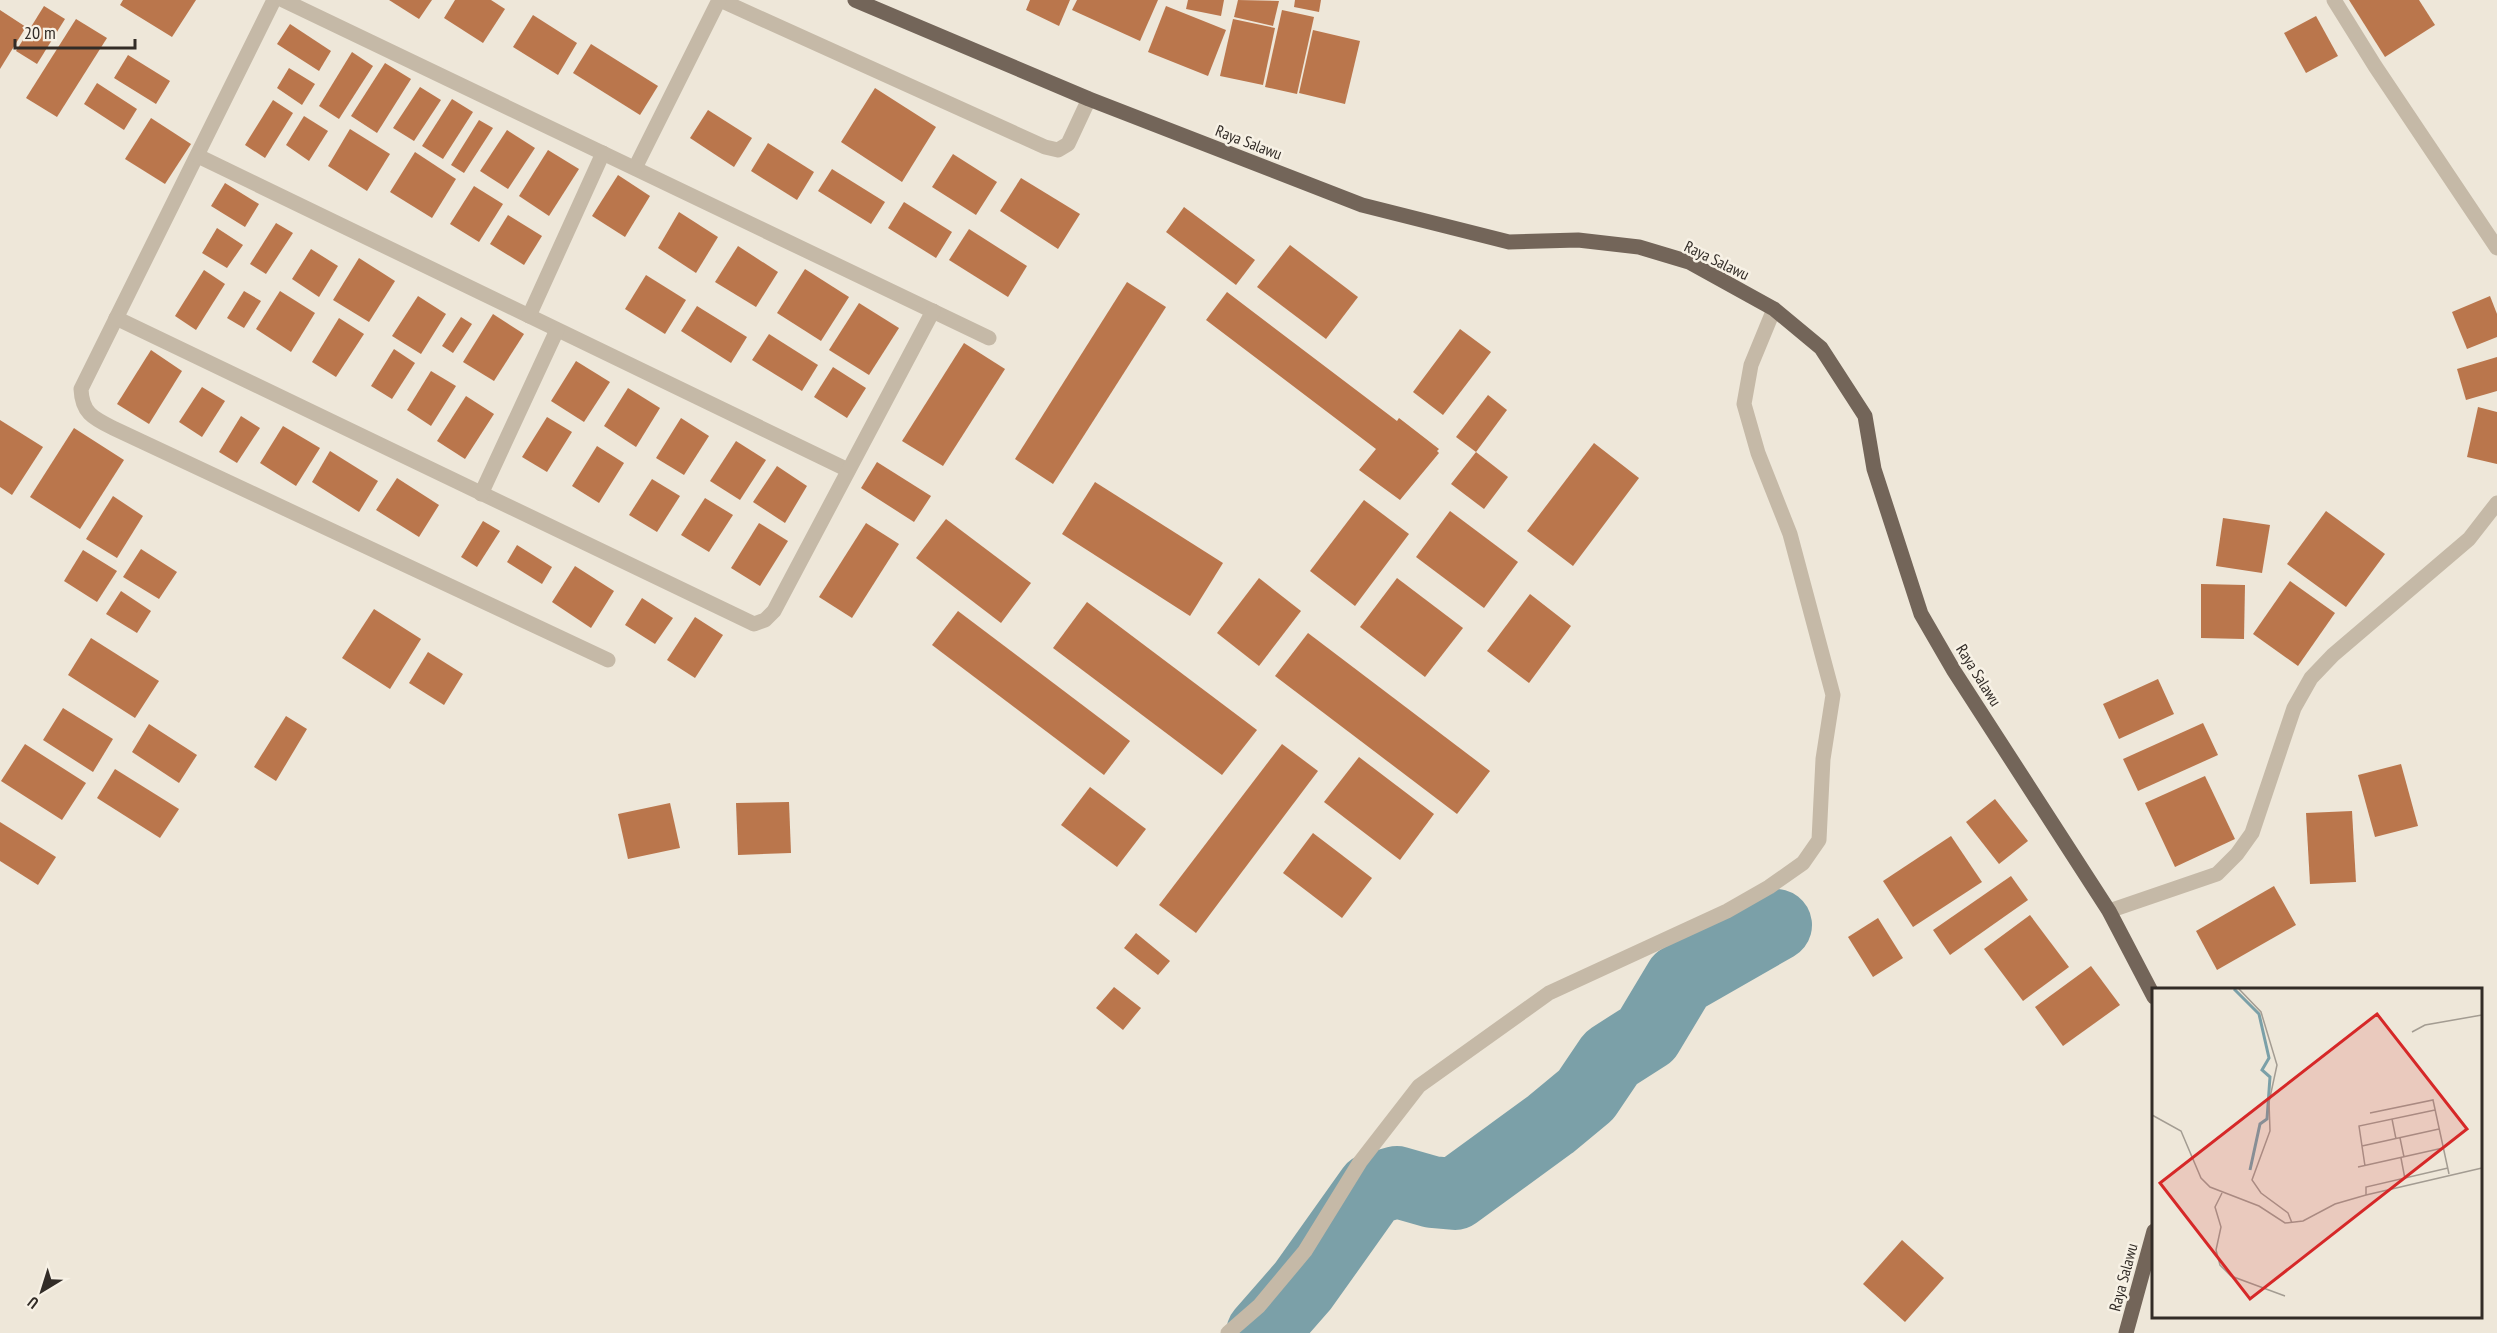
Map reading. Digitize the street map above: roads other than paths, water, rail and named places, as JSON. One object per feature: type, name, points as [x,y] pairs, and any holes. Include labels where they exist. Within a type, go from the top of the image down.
[{"type":"main road","name":"Raya Salawu","points":[[855,0],[1089,99],[1362,205],[1509,242],[1578,240],[1638,247],[1689,262],[1774,309],[1821,348],[1865,416],[1874,469],[1921,614],[1960,680],[2109,911],[2152,993]]},
{"type":"main road","name":"Raya Salawu","points":[[2126,1333],[2152,1238]]},
{"type":"street","points":[[274,0],[81,389],[82,403],[93,418],[608,660]]},
{"type":"street","points":[[283,0],[989,338]]},
{"type":"street","points":[[635,168],[720,0],[1045,147],[1058,150],[1068,144],[1089,99]]},
{"type":"street","points":[[2334,0],[2375,66],[2497,248]]},
{"type":"street","points":[[529,316],[603,153]]},
{"type":"street","points":[[198,156],[848,470]]},
{"type":"street","points":[[1228,1333],[1259,1306],[1305,1251],[1360,1162],[1419,1086],[1549,993],[1727,911],[1769,887],[1803,864],[1819,840],[1823,759],[1833,695],[1790,534],[1758,453],[1743,404],[1750,364],[1774,309]]},
{"type":"street","points":[[117,318],[753,624],[765,620],[774,611],[933,311]]},
{"type":"street","points":[[482,494],[557,330]]},
{"type":"street","points":[[2109,911],[2217,874],[2237,854],[2252,833],[2294,708],[2311,678],[2333,656],[2469,539],[2497,503]]},
{"type":"waterway","points":[[1262,1333],[1303,1286],[1372,1189],[1397,1182],[1432,1192],[1455,1194],[1551,1124],[1586,1095],[1611,1058],[1647,1035],[1680,980],[1776,925]]}]
